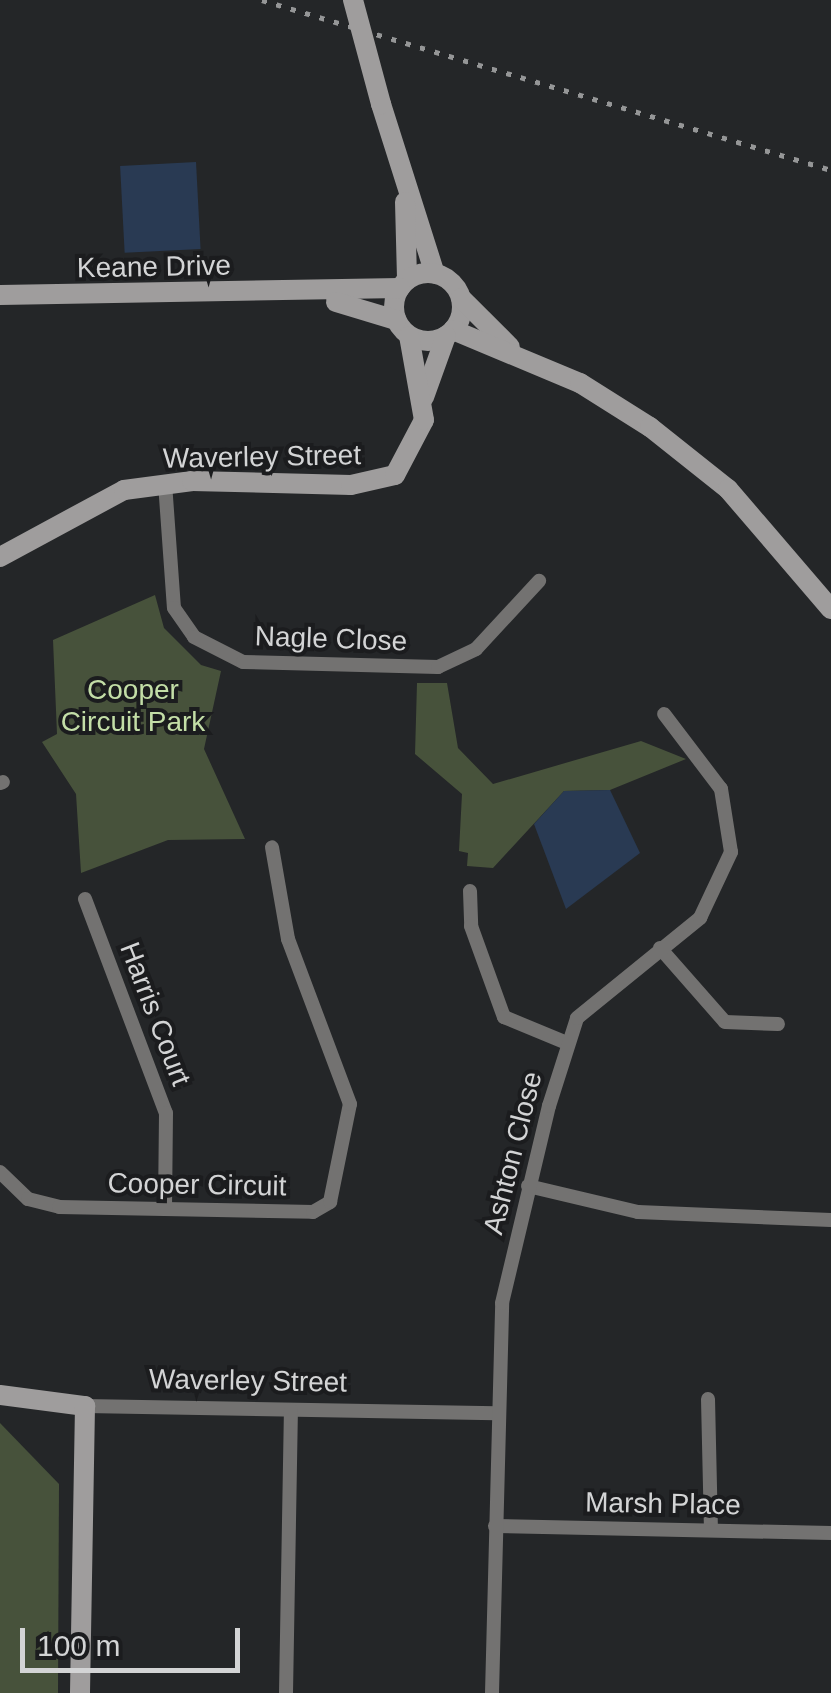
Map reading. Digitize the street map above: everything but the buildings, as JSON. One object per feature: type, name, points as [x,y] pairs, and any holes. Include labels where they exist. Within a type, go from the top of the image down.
[{"type":"street","points":[[354,0],[405,202],[435,274],[514,352]]},
{"type":"street","name":"Waverley Street","points":[[405,202],[403,328],[424,399]]},
{"type":"street","name":"Keane Drive","points":[[0,294],[308,296],[403,284],[435,274]]},
{"type":"street","name":"Keane Drive","points":[[308,296],[403,328],[450,333]]},
{"type":"street","name":"Waverley Street","points":[[0,557],[90,505],[164,483],[377,483],[409,462],[424,399],[461,298]]},
{"type":"street","points":[[450,333],[514,352],[650,427],[728,488],[831,608]]},
{"type":"street","name":"Nagle Close","points":[[164,483],[174,608],[194,636],[243,662],[438,667],[476,650],[538,581]]},
{"type":"street","name":"Ashton Close","points":[[492,1693],[496,1413],[502,1303],[528,1186],[567,1043],[593,999],[700,918],[730,852],[720,789],[664,714]]},
{"type":"street","name":"Cooper Circuit","points":[[0,1172],[28,1198],[59,1207],[313,1212],[340,1184],[350,1104],[288,939],[272,847]]},
{"type":"street","points":[[470,892],[471,926],[504,1018],[567,1043]]},
{"type":"street","name":"Harris Court","points":[[85,900],[166,1113],[165,1210]]},
{"type":"street","points":[[660,948],[726,1022],[778,1024]]},
{"type":"street","points":[[528,1186],[638,1212],[831,1220]]},
{"type":"street","name":"Waverley Street","points":[[0,1395],[85,1406],[496,1413]]},
{"type":"street","points":[[708,1398],[711,1530]]},
{"type":"street","points":[[80,1693],[85,1406]]},
{"type":"street","points":[[286,1693],[291,1410]]},
{"type":"street","name":"Marsh Place","points":[[495,1526],[831,1533]]},
{"type":"green space","name":"Cooper Circuit Park","points":[[155,595],[164,628],[201,665],[221,671],[204,749],[245,839],[168,840],[81,873],[76,794],[42,742],[57,734],[53,640]]},
{"type":"green space","points":[[417,683],[447,683],[458,748],[493,784],[641,741],[686,759],[610,790],[564,791],[493,868],[467,866],[468,853],[459,851],[462,794],[415,754]]},
{"type":"green space","points":[[0,1423],[59,1484],[58,1693],[0,1693]]},
{"type":"water","points":[[196,162],[201,249],[125,253],[120,166]]},
{"type":"water","points":[[610,790],[640,853],[566,909],[534,824],[564,791]]},
{"type":"railway","points":[[262,0],[831,170]]}]
